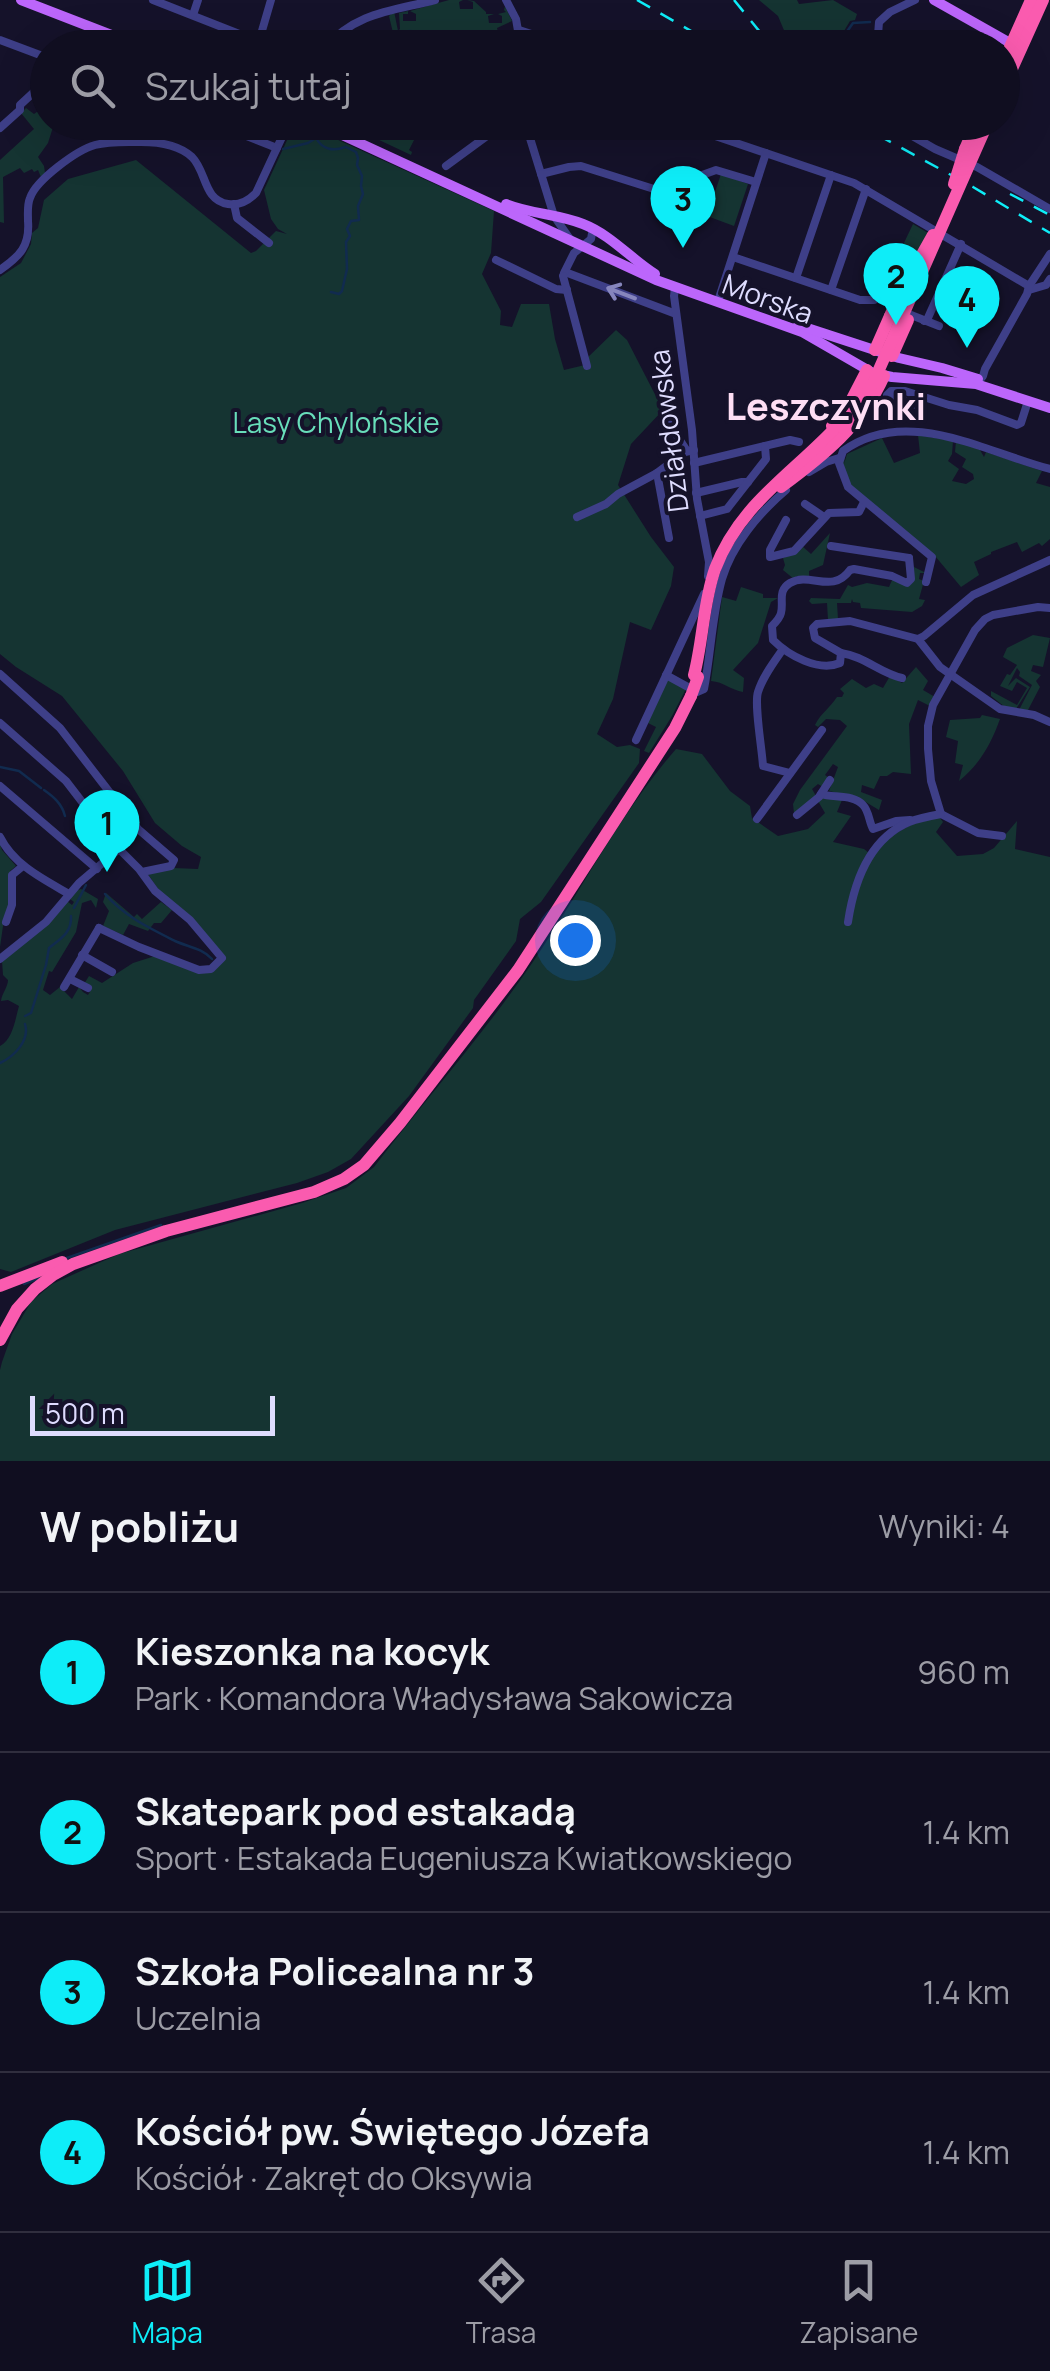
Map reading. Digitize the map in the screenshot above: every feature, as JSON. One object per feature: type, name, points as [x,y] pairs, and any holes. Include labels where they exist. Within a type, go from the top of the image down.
[{"type":"highway","points":[[1018,30],[1040,0]]},
{"type":"highway","points":[[1020,64],[1037,27],[1040,0]]},
{"type":"highway","points":[[1020,41],[1040,0]]},
{"type":"highway","points":[[1020,54],[1040,0]]},
{"type":"highway","points":[[0,1340],[27,1298],[53,1274],[102,1252],[166,1231],[322,1189],[355,1172],[375,1150],[514,968],[674,719],[696,676],[716,567],[738,528],[769,493],[841,426],[864,390],[978,140]]},
{"type":"highway","points":[[875,350],[905,284],[936,234]]},
{"type":"highway","points":[[892,356],[921,292],[936,234]]},
{"type":"highway","points":[[769,493],[780,472],[834,424],[866,370]]},
{"type":"highway","points":[[769,493],[830,448],[865,409],[884,376]]},
{"type":"highway","points":[[852,399],[865,409]]},
{"type":"highway","points":[[0,1286],[166,1226],[321,1184],[375,1150]]},
{"type":"main road","points":[[21,0],[99,30]]},
{"type":"main road","points":[[38,0],[116,30]]},
{"type":"main road","points":[[934,0],[974,30]]},
{"type":"main road","points":[[1020,52],[1024,56]]},
{"type":"main road","name":"Morska","points":[[352,140],[577,247],[675,288],[802,332],[866,370],[884,376],[980,378],[1028,401],[1050,406]]},
{"type":"main road","name":"Morska","points":[[367,140],[507,205],[549,212],[594,228],[652,272],[892,356],[980,378],[1050,406]]},
{"type":"main road","points":[[866,370],[875,350]]},
{"type":"main road","points":[[884,376],[892,356]]},
{"type":"street","points":[[153,0],[230,30]]},
{"type":"street","points":[[193,15],[198,0]]},
{"type":"street","points":[[261,30],[271,0]]},
{"type":"street","points":[[343,30],[400,4],[435,0]]},
{"type":"street","points":[[506,0],[518,30]]},
{"type":"street","points":[[878,30],[879,22],[890,12],[915,0]]},
{"type":"street","points":[[1,43],[30,52]]},
{"type":"street","points":[[0,128],[30,96]]},
{"type":"street","points":[[257,140],[277,148]]},
{"type":"street","points":[[0,270],[20,256],[27,244],[28,205],[34,189],[92,146],[144,142],[175,147],[195,160],[214,198],[234,204],[256,194],[281,140]]},
{"type":"street","points":[[446,166],[483,140]]},
{"type":"street","points":[[531,140],[549,212],[577,247]]},
{"type":"street","points":[[727,140],[866,189],[1029,288],[1046,284],[1050,278]]},
{"type":"street","points":[[919,140],[1050,209]]},
{"type":"street","points":[[968,163],[967,155],[976,140]]},
{"type":"street","points":[[719,298],[766,153]]},
{"type":"street","points":[[541,174],[581,166],[659,189],[716,170],[756,182]]},
{"type":"street","points":[[796,278],[831,175]]},
{"type":"street","points":[[832,290],[866,189]]},
{"type":"street","points":[[234,204],[237,218],[269,243]]},
{"type":"street","points":[[577,247],[574,232],[581,223]]},
{"type":"street","points":[[556,288],[577,247],[591,239],[594,228]]},
{"type":"street","points":[[924,322],[960,244]]},
{"type":"street","points":[[980,378],[1050,254]]},
{"type":"street","points":[[733,257],[860,300],[874,300]]},
{"type":"street","points":[[496,260],[567,290]]},
{"type":"street","points":[[564,274],[587,366]]},
{"type":"street","points":[[564,274],[676,314]]},
{"type":"street","name":"Działdowska","points":[[666,675],[704,594],[709,569],[690,450],[675,288]]},
{"type":"street","points":[[886,300],[924,322],[939,326]]},
{"type":"street","points":[[881,408],[887,395],[896,390],[977,410],[1017,425],[1028,401]]},
{"type":"street","points":[[578,517],[658,473],[690,450],[662,413]]},
{"type":"street","points":[[636,740],[666,675],[702,691],[720,589],[731,557],[750,528],[777,498],[822,464],[839,458],[846,448],[876,434],[934,433],[1050,469]]},
{"type":"street","points":[[694,463],[790,440],[798,442]]},
{"type":"street","points":[[700,516],[725,510],[766,459],[765,446]]},
{"type":"street","points":[[839,458],[846,484],[932,556],[926,582]]},
{"type":"street","points":[[658,473],[669,538]]},
{"type":"street","points":[[696,493],[748,482]]},
{"type":"street","points":[[786,520],[770,550],[772,558],[794,551],[831,512],[861,512],[864,502]]},
{"type":"street","points":[[805,504],[824,517]]},
{"type":"street","points":[[830,546],[909,558]]},
{"type":"street","points":[[909,558],[921,547]]},
{"type":"street","points":[[841,653],[838,665],[819,671],[772,638],[772,626],[781,615],[783,590],[800,580],[839,581],[854,569],[890,575],[908,584],[909,558]]},
{"type":"street","points":[[902,678],[864,659],[841,653],[815,638],[813,628],[819,623],[848,621],[918,638],[979,592],[1050,560]]},
{"type":"street","points":[[941,814],[931,781],[928,734],[933,705],[984,618],[1050,608]]},
{"type":"street","points":[[918,638],[950,674],[1003,710],[1050,722]]},
{"type":"street","points":[[783,649],[763,681],[756,705],[763,766],[790,774]]},
{"type":"street","points":[[0,674],[60,728],[138,828],[174,860],[172,866],[142,872]]},
{"type":"street","points":[[0,723],[66,781],[155,891],[190,920],[222,958],[211,969],[199,970],[98,928]]},
{"type":"street","points":[[757,819],[822,730]]},
{"type":"street","points":[[797,815],[821,794],[830,780]]},
{"type":"street","points":[[0,786],[97,869]]},
{"type":"street","points":[[821,794],[858,801],[875,829],[896,821],[941,814],[978,834],[1002,836]]},
{"type":"street","points":[[848,922],[851,899],[870,854],[892,832],[914,820]]},
{"type":"street","points":[[0,837],[24,866],[69,894]]},
{"type":"street","points":[[0,959],[46,922],[69,894],[119,849]]},
{"type":"street","points":[[6,922],[12,905],[12,876],[24,866]]},
{"type":"street","points":[[66,983],[98,928]]},
{"type":"street","points":[[66,983],[98,928]]},
{"type":"street","points":[[82,955],[112,972]]},
{"type":"street","points":[[66,983],[88,988]]},
{"type":"green space","points":[[449,0],[463,0],[459,2],[460,9],[473,9],[473,2],[467,0],[474,1],[486,14],[494,14],[488,16],[489,23],[502,23],[498,14],[506,12],[505,6],[512,21],[498,30],[399,30],[399,13],[408,11],[403,14],[403,21],[416,21],[416,14],[410,11]]},
{"type":"green space","points":[[759,0],[797,0],[799,4],[833,0],[857,14],[845,30],[784,30],[778,16]]},
{"type":"green space","points":[[394,11],[398,30],[392,30],[389,16]]},
{"type":"green space","points":[[26,108],[30,111],[30,124],[21,113]]},
{"type":"green space","points":[[30,133],[30,140],[49,140],[38,157],[44,166],[41,177],[38,170],[24,173],[20,168],[3,177],[4,223],[0,222],[0,160]]},
{"type":"green space","name":"Lasy Chylońskie","points":[[287,140],[338,140],[494,211],[491,253],[482,274],[501,311],[500,325],[512,327],[521,304],[549,304],[564,370],[585,365],[584,361],[616,330],[627,340],[663,410],[631,444],[618,485],[674,567],[671,586],[651,630],[630,622],[613,699],[597,734],[617,747],[630,745],[640,749],[639,763],[541,902],[520,919],[516,941],[409,1096],[351,1159],[297,1183],[115,1230],[11,1272],[0,1269],[0,1046],[11,1034],[19,1006],[1,1001],[8,980],[3,975],[2,961],[67,901],[72,905],[70,899],[81,889],[98,899],[96,908],[91,900],[82,903],[76,932],[52,972],[49,971],[43,990],[50,995],[60,987],[72,999],[79,987],[88,995],[92,988],[84,984],[89,976],[102,983],[133,963],[155,956],[205,973],[212,972],[226,958],[199,926],[163,896],[147,873],[198,869],[201,857],[155,823],[123,771],[62,696],[0,654],[0,277],[21,263],[32,233],[38,228],[44,200],[68,179],[136,160],[251,253],[276,231],[287,234],[271,219],[264,190]]},
{"type":"green space","points":[[379,140],[414,140],[411,155]]},
{"type":"green space","points":[[721,174],[748,184],[734,226],[707,216]]},
{"type":"green space","points":[[913,224],[928,233],[891,301],[882,289]]},
{"type":"green space","points":[[918,435],[953,441],[948,461],[959,469],[952,481],[966,484],[974,479],[962,467],[966,459],[955,452],[956,441],[980,450],[984,457],[986,452],[1042,471],[1036,483],[1050,487],[1050,539],[1022,552],[1017,542],[991,552],[974,562],[979,575],[961,587],[935,556],[850,487],[841,459],[846,451],[844,464],[847,454],[882,438],[894,463],[920,453]]},
{"type":"green space","points":[[830,533],[823,565],[809,571],[809,576],[794,579],[783,570],[783,558],[802,546],[811,554]]},
{"type":"green space","points":[[912,566],[926,573],[920,573],[919,579],[924,581],[919,599],[925,600],[912,612],[861,608],[852,599],[851,603],[837,603],[838,619],[828,620],[827,603],[809,601],[840,599],[848,585],[889,587],[893,578],[908,586],[914,578]]},
{"type":"green space","points":[[741,587],[763,594],[763,598],[778,598],[771,602],[758,643],[733,670],[744,678],[743,692],[711,681],[722,597],[736,601]]},
{"type":"green space","points":[[1033,635],[1050,638],[1043,667],[1033,665],[1031,671],[1041,675],[1036,681],[1040,687],[1028,710],[1019,710],[1032,685],[1019,676],[1017,668],[1008,686],[1016,678],[1030,687],[1016,709],[1005,707],[991,696],[991,691],[1017,705],[1027,688],[1017,682],[1012,691],[1000,686],[1017,665],[1003,657],[1007,648]]},
{"type":"green space","points":[[916,667],[928,681],[923,690],[935,697],[930,706],[918,700],[909,724],[911,774],[893,772],[880,776],[874,789],[862,785],[861,792],[882,800],[879,810],[859,798],[829,791],[838,767],[833,764],[823,787],[818,784],[812,789],[816,796],[794,813],[793,804],[800,790],[847,726],[840,720],[826,719],[818,727],[815,725],[837,697],[842,697],[840,689],[852,679],[866,688],[874,684],[883,688],[890,676],[902,683]]},
{"type":"green space","points":[[666,679],[687,687],[649,753],[644,751],[656,727],[646,722]]},
{"type":"green space","points":[[982,715],[1000,719],[984,753],[959,781],[963,765],[955,763],[958,741],[946,737],[950,720]]},
{"type":"green space","points":[[676,749],[702,754],[730,791],[750,806],[752,818],[778,836],[808,829],[825,813],[818,801],[823,797],[842,800],[837,812],[851,816],[833,842],[869,853],[902,830],[938,815],[943,822],[936,832],[957,856],[983,854],[994,848],[1017,821],[1015,849],[1050,857],[1050,1461],[0,1461],[0,1370],[12,1334],[31,1302],[52,1284],[119,1254],[346,1188],[374,1167],[521,979],[614,833]]},
{"type":"green space","points":[[0,844],[16,866],[10,871],[10,901],[0,947]]},
{"type":"green space","points":[[106,893],[134,917],[137,914],[142,919],[161,902],[172,910],[148,931],[129,924],[123,935],[103,926],[109,911],[103,902]]},
{"type":"waterway","points":[[848,30],[853,23],[870,22]]},
{"type":"waterway","points":[[283,149],[313,140]]},
{"type":"waterway","points":[[317,140],[328,148],[345,147]]},
{"type":"waterway","points":[[331,292],[342,291],[347,269],[346,242],[350,236],[347,229],[351,221],[359,220],[358,206],[363,194],[356,152],[346,147]]},
{"type":"waterway","points":[[0,767],[19,771],[41,788]]},
{"type":"waterway","points":[[44,790],[57,801],[65,816]]},
{"type":"waterway","points":[[74,908],[86,885]]},
{"type":"waterway","points":[[105,894],[137,921],[212,959]]},
{"type":"waterway","points":[[25,1016],[31,1013],[49,948],[67,931],[71,916]]},
{"type":"waterway","points":[[0,1063],[20,1047],[25,1024]]},
{"type":"waterway","points":[[64,1259],[161,1225]]},
{"type":"waterway","points":[[24,1284],[39,1278]]},
{"type":"railway","points":[[637,0],[690,30]]},
{"type":"railway","points":[[734,0],[758,30]]},
{"type":"railway","points":[[887,140],[1050,233]]},
{"type":"railway","points":[[1010,194],[1050,215]]},
{"type":"place","name":"Szkoła Policealna nr 3","points":[[683,248]]},
{"type":"place","name":"Skatepark pod estakadą","points":[[896,325]]},
{"type":"place","name":"Kościół pw. Świętego Józefa","points":[[967,348]]},
{"type":"place","name":"Kieszonka na kocyk","points":[[107,872]]},
{"type":"district","name":"Leszczynki","points":[[826,405]]}]
